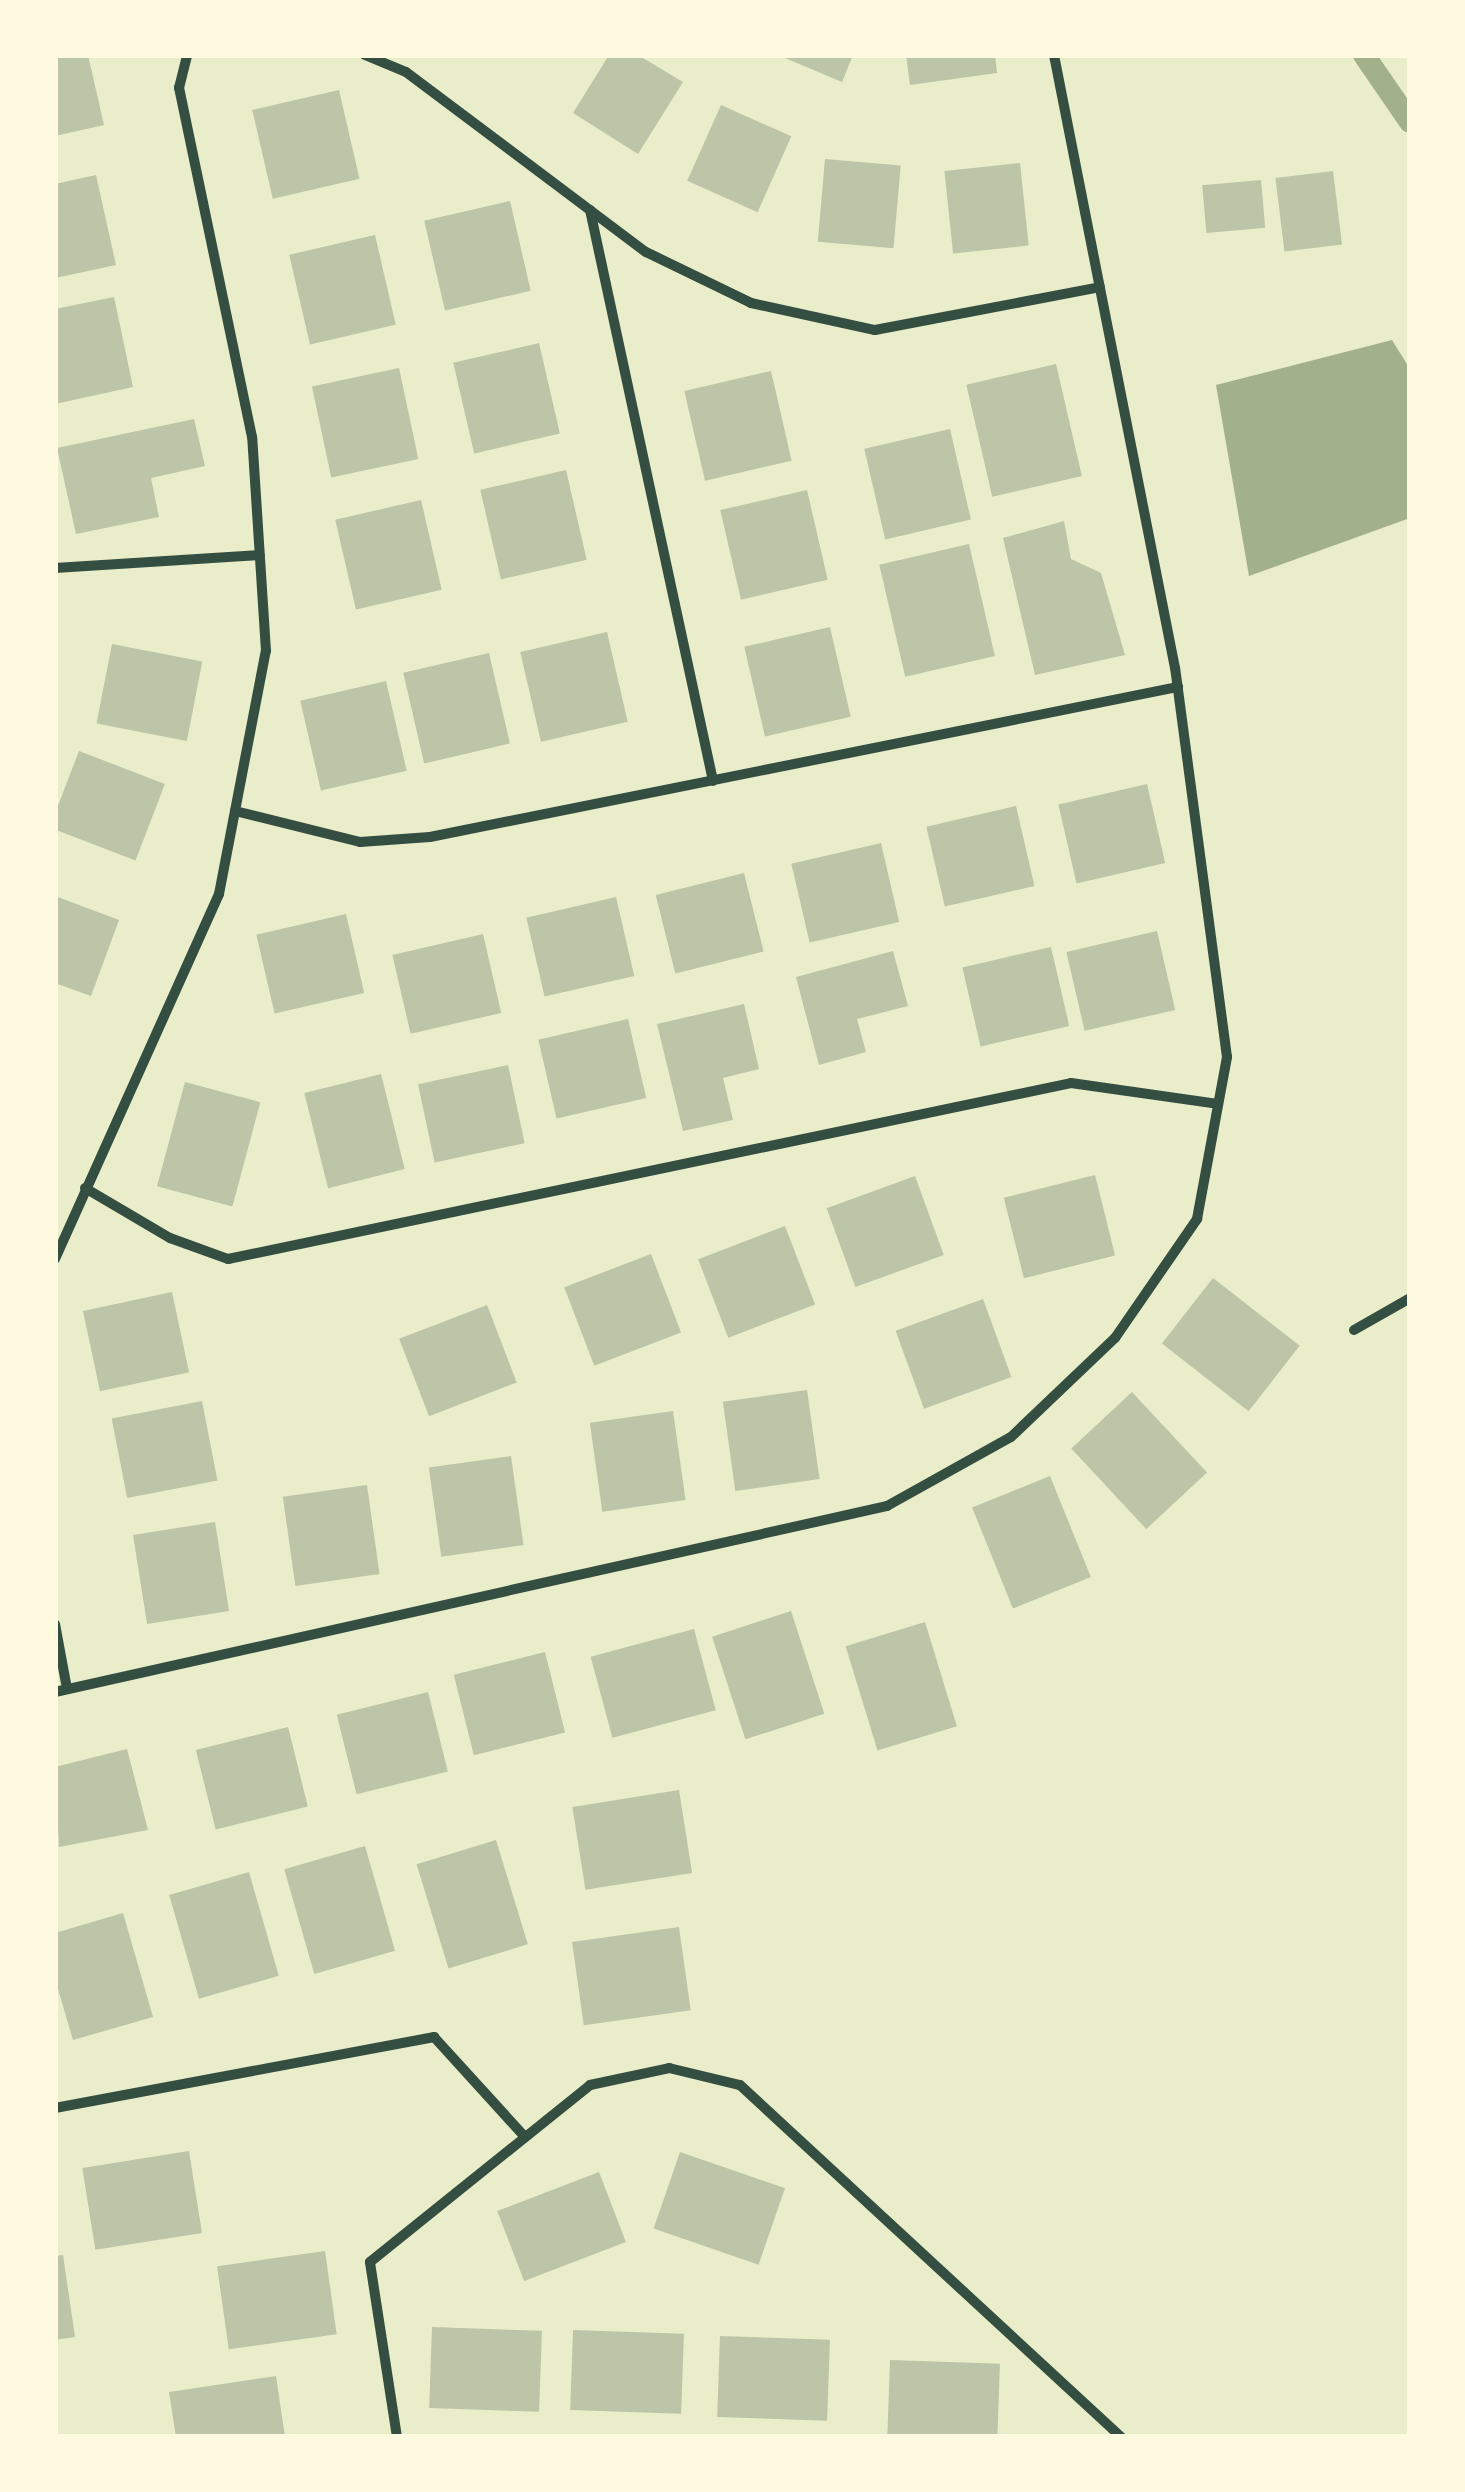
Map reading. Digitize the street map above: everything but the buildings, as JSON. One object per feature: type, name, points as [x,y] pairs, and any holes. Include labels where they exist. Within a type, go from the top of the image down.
[{"type":"street","points":[[55,1259],[219,894],[266,651],[252,437],[179,88],[187,55]]},
{"type":"street","points":[[365,55],[406,72],[646,252],[751,303],[875,330],[1100,288]]},
{"type":"street","points":[[55,1624],[61,1690],[888,1506],[1011,1436],[1114,1338],[1197,1219],[1227,1057],[1178,688],[1054,55]]},
{"type":"street","points":[[590,209],[713,781]]},
{"type":"street","points":[[55,568],[260,555]]},
{"type":"street","points":[[235,812],[360,842],[430,838],[1178,688]]},
{"type":"street","points":[[86,1188],[170,1238],[228,1259],[1071,1083],[1218,1104]]},
{"type":"street","points":[[1354,1330],[1410,1298]]},
{"type":"street","points":[[55,2108],[434,2037],[526,2137]]},
{"type":"street","points":[[397,2437],[370,2262],[590,2085],[669,2068],[740,2085],[1121,2437]]},
{"type":"shaded area","points":[[1392,340],[1410,369],[1410,518],[1249,576],[1216,385]]},
{"type":"waterway","points":[[1364,55],[1410,122]]}]
